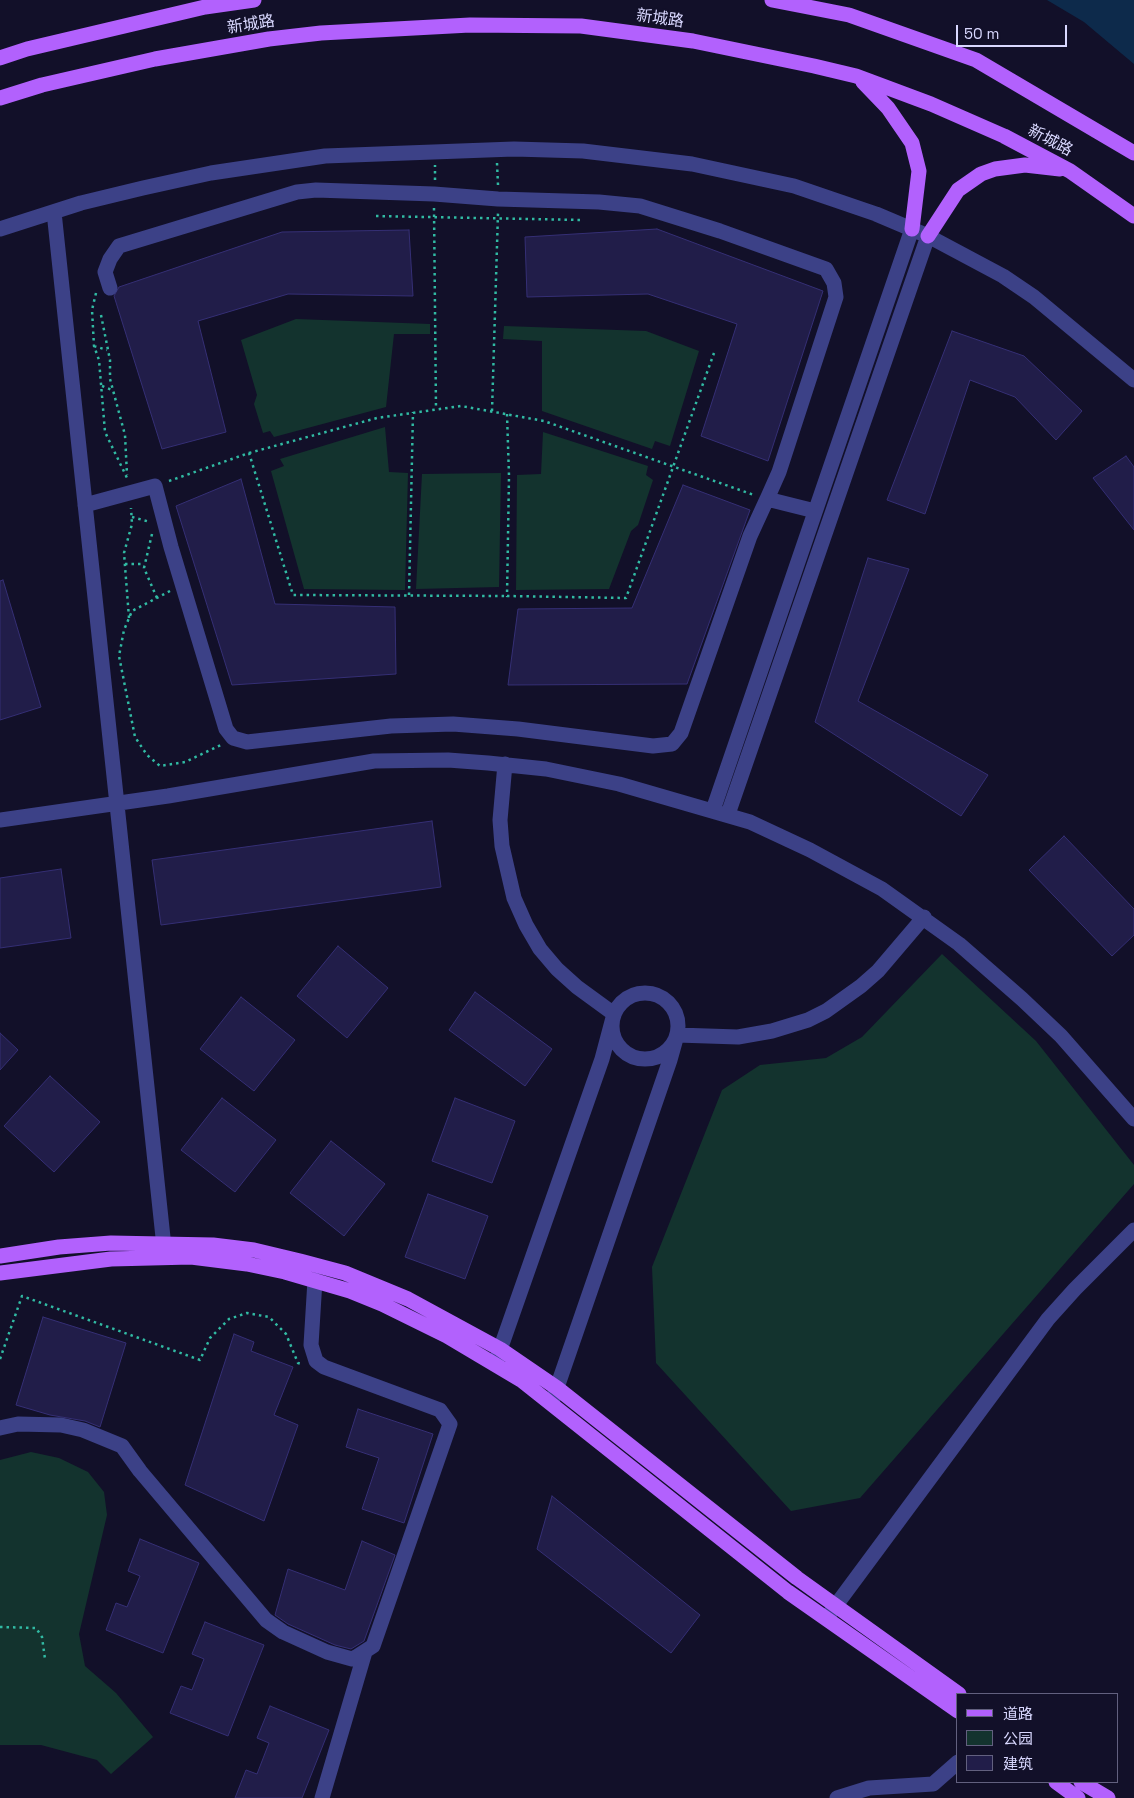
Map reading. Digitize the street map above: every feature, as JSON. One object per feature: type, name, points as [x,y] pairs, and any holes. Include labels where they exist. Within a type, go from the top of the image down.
[{"type":"main road","name":"新城路","points":[[0,58],[27,49],[196,9],[254,0]]},
{"type":"main road","name":"新城路","points":[[772,0],[849,15],[976,60],[1134,153]]},
{"type":"main road","name":"新城路","points":[[0,98],[42,85],[155,59],[269,39],[330,33],[470,25],[581,26],[693,41],[856,76],[975,122],[1070,171],[1134,216]]},
{"type":"main road","points":[[856,76],[888,108],[912,143],[919,171],[912,229]]},
{"type":"main road","points":[[928,236],[958,190],[981,174],[995,169],[1026,165],[1070,171]]},
{"type":"main road","points":[[0,1256],[59,1247],[111,1242],[164,1249],[246,1264],[316,1280],[382,1304],[446,1336],[495,1364],[552,1404],[788,1592],[956,1710]]},
{"type":"main road","points":[[0,1273],[164,1249],[254,1250],[346,1273],[408,1298],[500,1349],[557,1388],[835,1606],[958,1693]]},
{"type":"main road","points":[[1057,1783],[1078,1798]]},
{"type":"main road","points":[[1083,1783],[1108,1798]]},
{"type":"street","points":[[0,228],[143,188],[278,162],[325,156],[497,149],[583,151],[692,164],[749,175],[833,198],[928,236],[1003,276],[1034,297],[1134,380]]},
{"type":"street","points":[[85,504],[129,484],[155,486],[159,517],[183,584],[226,728],[233,738],[246,742],[391,726],[453,724],[518,729],[653,746],[672,744],[681,733],[750,536],[779,472],[836,297],[834,283],[826,269],[720,231],[640,206],[434,194],[297,192],[119,246],[110,259],[105,272],[103,289]]},
{"type":"street","points":[[54,212],[164,1249]]},
{"type":"street","points":[[713,810],[912,229]]},
{"type":"street","points":[[728,814],[928,236]]},
{"type":"street","points":[[767,500],[816,511]]},
{"type":"street","points":[[0,820],[116,804],[374,761],[448,760],[505,764],[579,775],[713,810],[769,830],[845,868],[924,918],[959,944],[1029,1005],[1079,1056],[1134,1120]]},
{"type":"street","points":[[505,764],[500,820],[502,846],[514,898],[526,925],[540,949],[557,969],[577,987],[614,1014]]},
{"type":"street","points":[[677,1035],[738,1037],[772,1031],[808,1020],[826,1011],[861,986],[878,971],[924,918]]},
{"type":"street","points":[[495,1364],[602,1059],[614,1014],[623,1002],[636,994],[656,994],[665,999],[677,1015],[677,1035],[668,1067],[552,1404]]},
{"type":"street","points":[[614,1014],[614,1035],[626,1052],[635,1057],[656,1057],[672,1045],[677,1035]]},
{"type":"street","points":[[826,1618],[1048,1319],[1134,1230]]},
{"type":"street","points":[[0,1428],[18,1424],[61,1425],[83,1430],[122,1446],[140,1471],[266,1620],[283,1632],[327,1652],[352,1659],[373,1646],[450,1424],[440,1410],[324,1367],[316,1361],[311,1344],[316,1280]]},
{"type":"street","points":[[322,1798],[365,1652]]},
{"type":"street","points":[[837,1798],[869,1788],[933,1784],[956,1764]]},
{"type":"path","points":[[492,411],[498,218],[497,149]]},
{"type":"path","points":[[436,151],[434,194],[436,409]]},
{"type":"path","points":[[376,216],[581,220]]},
{"type":"path","points":[[103,289],[92,310],[94,346],[99,360],[102,386],[105,432],[129,484]]},
{"type":"path","points":[[101,315],[108,350],[112,390],[125,435],[132,517],[132,524],[124,553],[129,618]]},
{"type":"path","points":[[94,346],[108,350]]},
{"type":"path","points":[[249,453],[293,595],[626,598],[714,352]]},
{"type":"path","points":[[102,386],[112,390]]},
{"type":"path","points":[[155,486],[249,453],[377,418],[461,406],[544,421],[767,500]]},
{"type":"path","points":[[409,595],[413,412]]},
{"type":"path","points":[[507,414],[509,476],[508,596]]},
{"type":"path","points":[[132,517],[159,517],[144,564],[148,580],[157,598]]},
{"type":"path","points":[[125,564],[144,564]]},
{"type":"path","points":[[183,584],[132,611],[124,630],[119,656],[135,737],[147,755],[160,766],[185,762],[233,738]]},
{"type":"path","points":[[0,1359],[22,1296],[200,1360],[210,1338],[229,1319],[247,1313],[269,1317],[286,1334],[298,1363],[324,1367]]},
{"type":"path","points":[[0,1627],[36,1628],[42,1637],[45,1659]]},
{"type":"green space","points":[[296,319],[430,324],[430,334],[394,334],[386,407],[274,437],[270,431],[263,433],[254,404],[257,395],[241,340]]},
{"type":"green space","points":[[504,326],[646,331],[699,351],[670,446],[655,441],[652,449],[542,411],[542,341],[503,339]]},
{"type":"green space","points":[[385,427],[389,472],[408,473],[405,590],[304,589],[271,471],[284,466],[280,459]]},
{"type":"green space","points":[[543,432],[648,466],[646,475],[653,480],[638,525],[631,531],[609,589],[516,590],[517,475],[541,474]]},
{"type":"green space","points":[[501,473],[499,587],[416,589],[422,474]]},
{"type":"green space","points":[[942,954],[1036,1041],[1134,1165],[1134,1184],[860,1498],[791,1511],[656,1363],[652,1267],[722,1090],[760,1065],[826,1058],[862,1037]]},
{"type":"green space","points":[[31,1452],[59,1458],[88,1472],[104,1492],[107,1515],[79,1634],[85,1666],[116,1693],[153,1737],[111,1774],[97,1760],[41,1745],[0,1745],[0,1460]]},
{"type":"water","points":[[1047,0],[1134,0],[1134,64],[1084,22]]},
{"type":"building","points":[[657,229],[823,291],[768,461],[701,436],[737,324],[648,294],[527,297],[525,237]]},
{"type":"building","points":[[409,230],[413,296],[288,294],[198,321],[226,432],[162,449],[114,296],[119,287],[282,232]]},
{"type":"building","points":[[952,331],[1024,356],[1082,411],[1056,440],[1015,397],[970,380],[925,514],[887,500]]},
{"type":"building","points":[[1126,456],[1134,467],[1134,530],[1093,478]]},
{"type":"building","points":[[241,479],[275,604],[395,607],[396,674],[232,685],[176,506]]},
{"type":"building","points":[[683,485],[750,510],[687,684],[508,685],[518,609],[632,608]]},
{"type":"building","points":[[868,558],[909,569],[858,701],[988,775],[961,816],[815,722]]},
{"type":"building","points":[[3,580],[41,707],[0,720],[0,581]]},
{"type":"building","points":[[432,821],[441,887],[161,925],[152,860]]},
{"type":"building","points":[[1064,836],[1134,909],[1134,935],[1112,956],[1029,870]]},
{"type":"building","points":[[61,869],[71,938],[0,948],[0,878]]},
{"type":"building","points":[[338,946],[388,988],[347,1038],[297,996]]},
{"type":"building","points":[[475,992],[552,1049],[525,1086],[449,1030]]},
{"type":"building","points":[[241,997],[295,1040],[254,1091],[200,1049]]},
{"type":"building","points":[[0,1033],[18,1050],[0,1070]]},
{"type":"building","points":[[50,1076],[100,1122],[54,1172],[4,1126]]},
{"type":"building","points":[[222,1098],[276,1140],[235,1192],[181,1150]]},
{"type":"building","points":[[455,1098],[515,1121],[492,1183],[432,1161]]},
{"type":"building","points":[[331,1141],[385,1184],[344,1236],[290,1193]]},
{"type":"building","points":[[428,1194],[488,1216],[465,1279],[405,1257]]},
{"type":"building","points":[[43,1317],[126,1343],[100,1427],[85,1421],[50,1415],[16,1405]]},
{"type":"building","points":[[234,1334],[254,1342],[251,1351],[293,1367],[274,1415],[298,1425],[264,1521],[185,1485]]},
{"type":"building","points":[[358,1409],[433,1434],[404,1523],[362,1509],[379,1458],[346,1447]]},
{"type":"building","points":[[552,1496],[700,1615],[671,1653],[537,1549]]},
{"type":"building","points":[[140,1539],[199,1563],[163,1653],[106,1630],[116,1603],[127,1607],[140,1576],[128,1571]]},
{"type":"building","points":[[362,1541],[395,1555],[364,1641],[351,1649],[335,1645],[288,1624],[275,1615],[288,1569],[345,1590]]},
{"type":"building","points":[[205,1622],[264,1645],[228,1736],[170,1713],[181,1686],[192,1690],[204,1659],[192,1654]]},
{"type":"building","points":[[270,1706],[329,1730],[302,1798],[235,1798],[246,1770],[257,1774],[269,1743],[257,1738]]}]
